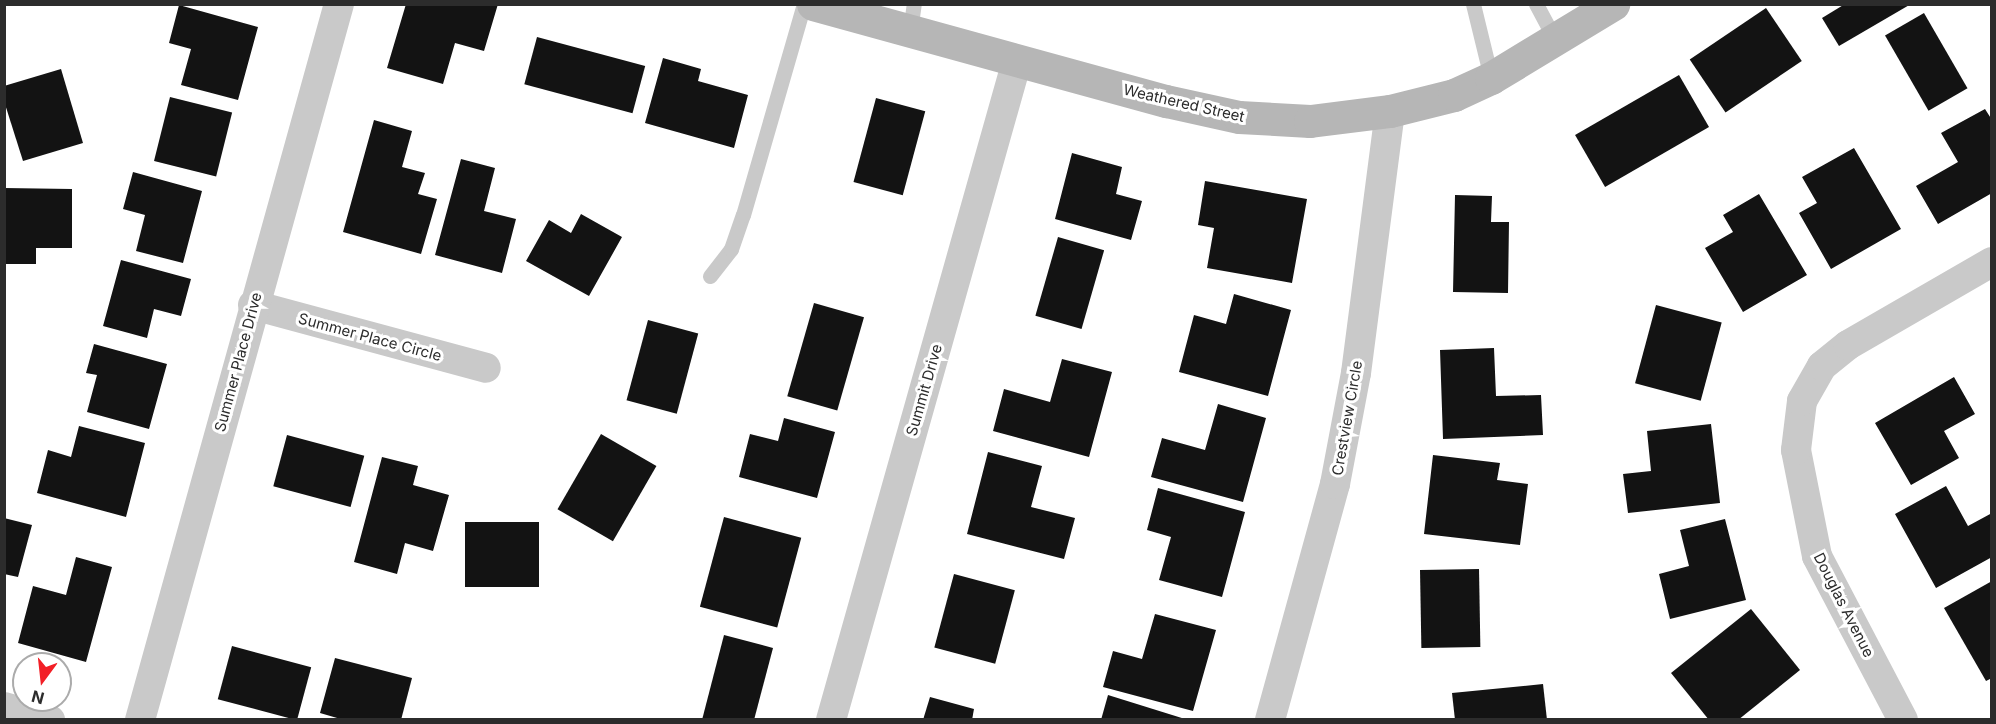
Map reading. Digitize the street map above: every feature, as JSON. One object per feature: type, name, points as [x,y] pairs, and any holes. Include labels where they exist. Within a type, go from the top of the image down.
[{"type":"street","name":"Summer Place Drive","points":[[140,720],[253,305],[339,4]]},
{"type":"street","name":"Weathered Street","points":[[813,4],[912,18],[1017,61],[1239,117],[1310,121],[1390,111],[1454,95],[1491,78],[1612,4]]},
{"type":"street","name":"Summit Drive","points":[[831,720],[1017,61]]},
{"type":"street","name":"Crestview Circle","points":[[1270,720],[1335,484],[1356,373],[1390,111]]},
{"type":"street","name":"Douglas Avenue","points":[[1903,720],[1817,556],[1804,503],[1796,450],[1802,401],[1822,366],[1848,345],[1992,262]]},
{"type":"street","name":"Summer Place Circle","points":[[253,305],[486,368]]},
{"type":"street","points":[[4,707],[50,720]]},
{"type":"lane","points":[[710,276],[731,249],[743,215],[804,4]]},
{"type":"lane","points":[[1473,4],[1491,78]]},
{"type":"lane","points":[[1536,4],[1556,39]]},
{"type":"building","points":[[406,4],[498,4],[484,51],[455,43],[443,84],[387,68]]},
{"type":"building","points":[[1845,4],[1911,4],[1839,46],[1822,18]]},
{"type":"building","points":[[179,5],[258,27],[238,100],[181,85],[191,49],[169,43]]},
{"type":"building","points":[[1766,8],[1802,61],[1726,113],[1690,59]]},
{"type":"building","points":[[1924,13],[1968,88],[1929,111],[1885,36]]},
{"type":"building","points":[[537,37],[645,66],[633,113],[524,84]]},
{"type":"building","points":[[663,58],[701,69],[698,81],[748,95],[734,148],[645,123]]},
{"type":"building","points":[[61,69],[83,143],[23,161],[4,101],[4,86]]},
{"type":"building","points":[[1679,75],[1709,127],[1605,187],[1575,135]]},
{"type":"building","points":[[170,97],[232,112],[216,177],[154,161]]},
{"type":"building","points":[[876,98],[925,111],[903,195],[853,182]]},
{"type":"building","points":[[1985,109],[1992,120],[1992,193],[1938,224],[1916,186],[1958,162],[1941,133]]},
{"type":"building","points":[[374,120],[412,131],[402,167],[425,173],[418,194],[437,199],[421,254],[343,232]]},
{"type":"building","points":[[1854,148],[1901,229],[1831,269],[1799,213],[1817,203],[1802,177]]},
{"type":"building","points":[[1072,153],[1122,167],[1116,194],[1142,201],[1131,240],[1055,219]]},
{"type":"building","points":[[461,159],[495,168],[484,211],[516,219],[502,273],[435,255]]},
{"type":"building","points":[[133,172],[202,191],[183,263],[136,251],[145,215],[123,209]]},
{"type":"building","points":[[1205,181],[1307,199],[1292,283],[1207,268],[1214,228],[1198,225]]},
{"type":"building","points":[[4,188],[72,189],[72,248],[36,248],[36,264],[4,264]]},
{"type":"building","points":[[1759,194],[1807,275],[1743,312],[1705,248],[1733,232],[1723,215]]},
{"type":"building","points":[[1455,195],[1492,196],[1491,222],[1509,222],[1508,293],[1453,292]]},
{"type":"building","points":[[581,214],[622,237],[589,296],[526,261],[549,220],[571,233]]},
{"type":"building","points":[[1058,237],[1104,250],[1082,329],[1035,316]]},
{"type":"building","points":[[121,260],[191,279],[181,316],[154,309],[147,338],[103,326]]},
{"type":"building","points":[[1234,294],[1291,310],[1268,396],[1179,372],[1194,315],[1226,324]]},
{"type":"building","points":[[814,303],[864,317],[837,411],[787,396]]},
{"type":"building","points":[[1656,305],[1722,323],[1701,401],[1635,383]]},
{"type":"building","points":[[648,320],[698,333],[677,414],[627,400]]},
{"type":"building","points":[[94,344],[167,364],[149,429],[87,412],[97,375],[86,373]]},
{"type":"building","points":[[1494,348],[1496,396],[1541,395],[1543,435],[1443,439],[1440,350]]},
{"type":"building","points":[[1062,359],[1112,372],[1089,457],[993,431],[1004,389],[1050,402]]},
{"type":"building","points":[[1954,377],[1975,414],[1944,431],[1959,458],[1911,485],[1875,423]]},
{"type":"building","points":[[1218,404],[1266,418],[1243,502],[1151,477],[1162,438],[1205,450]]},
{"type":"building","points":[[784,418],[835,432],[817,498],[739,477],[750,434],[778,441]]},
{"type":"building","points":[[1711,424],[1720,503],[1628,513],[1623,474],[1651,471],[1647,431]]},
{"type":"building","points":[[79,426],[145,443],[126,517],[37,493],[48,450],[71,457]]},
{"type":"building","points":[[601,434],[656,466],[613,541],[558,509]]},
{"type":"building","points":[[287,435],[364,456],[351,507],[273,486]]},
{"type":"building","points":[[988,452],[1042,466],[1031,507],[1075,518],[1064,559],[967,534]]},
{"type":"building","points":[[1433,455],[1500,463],[1497,480],[1528,484],[1520,545],[1424,534]]},
{"type":"building","points":[[382,457],[418,466],[413,485],[449,495],[433,551],[405,543],[397,574],[354,562]]},
{"type":"building","points":[[1946,486],[1968,526],[1992,513],[1992,557],[1936,588],[1895,514]]},
{"type":"building","points":[[1158,488],[1245,512],[1222,597],[1159,580],[1171,537],[1147,530]]},
{"type":"building","points":[[724,517],[801,538],[777,628],[700,607]]},
{"type":"building","points":[[4,518],[32,525],[18,577],[4,574]]},
{"type":"building","points":[[1725,519],[1746,600],[1670,619],[1659,574],[1689,566],[1680,530]]},
{"type":"building","points":[[465,522],[539,522],[539,587],[465,587]]},
{"type":"building","points":[[76,557],[112,567],[86,662],[72,658],[72,652],[50,652],[18,643],[33,586],[66,595]]},
{"type":"building","points":[[1479,569],[1480,647],[1421,648],[1420,570]]},
{"type":"building","points":[[954,574],[1015,590],[995,664],[934,647]]},
{"type":"building","points":[[1992,581],[1992,678],[1986,681],[1944,608]]},
{"type":"building","points":[[1751,609],[1800,670],[1738,720],[1709,720],[1671,673]]},
{"type":"building","points":[[1155,614],[1216,630],[1193,711],[1103,687],[1113,651],[1142,659]]},
{"type":"building","points":[[724,635],[773,648],[754,720],[702,720]]},
{"type":"building","points":[[232,646],[311,667],[297,720],[218,699]]},
{"type":"building","points":[[335,658],[412,678],[401,720],[344,720],[320,713]]},
{"type":"building","points":[[1543,684],[1547,720],[1455,720],[1452,693]]},
{"type":"building","points":[[1108,695],[1185,719],[1185,720],[1101,720]]},
{"type":"building","points":[[930,697],[974,709],[972,720],[923,720]]}]
